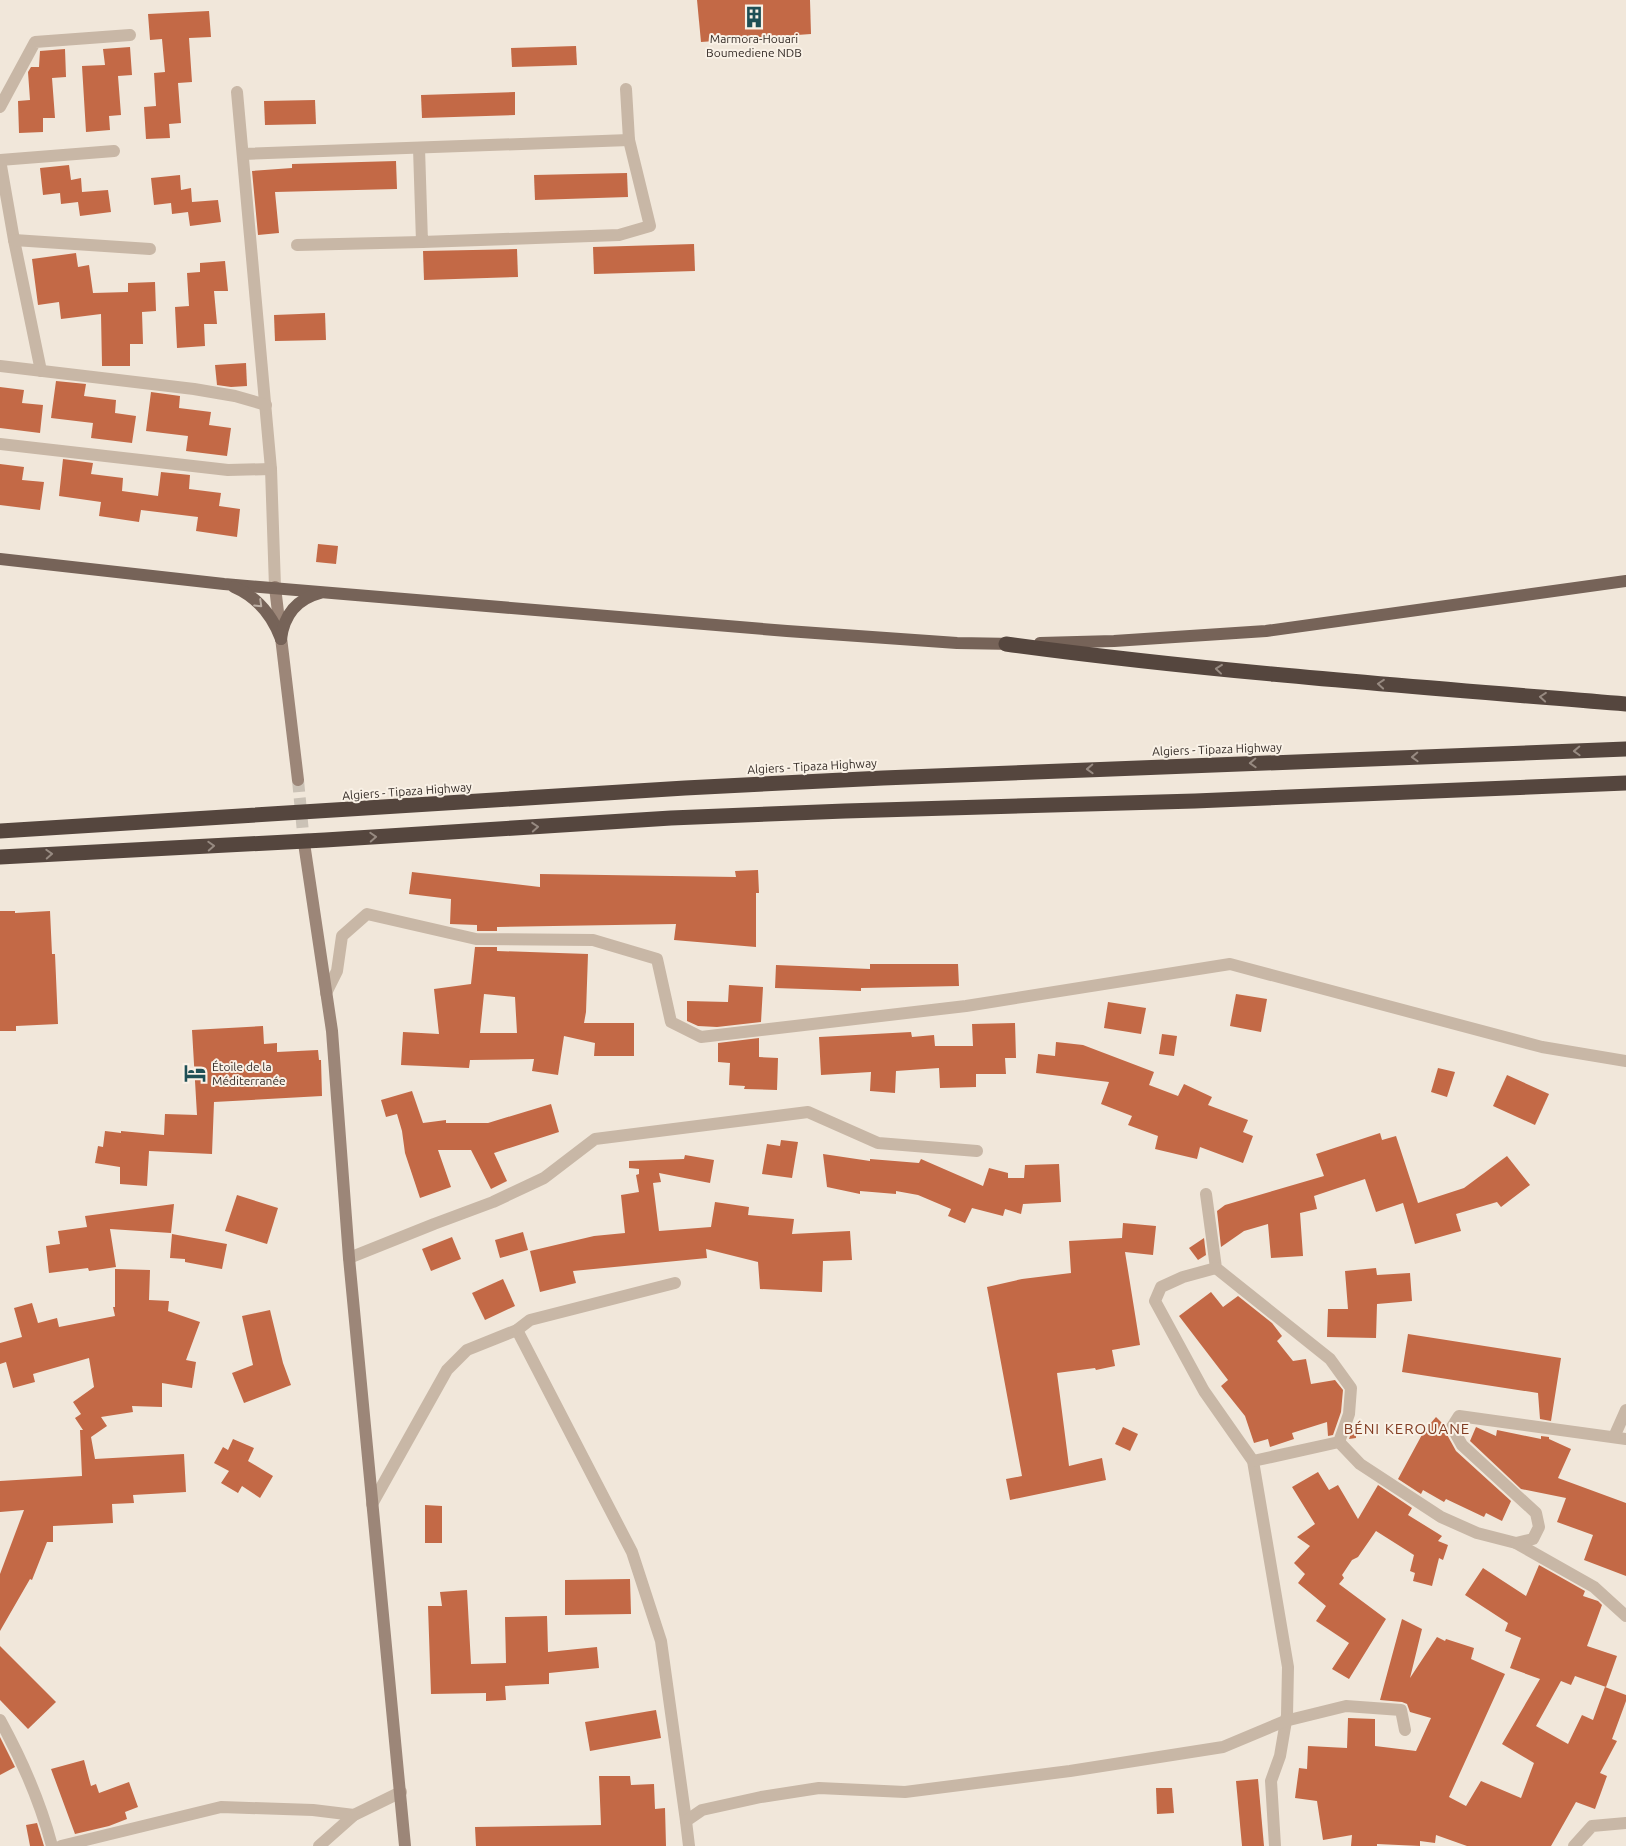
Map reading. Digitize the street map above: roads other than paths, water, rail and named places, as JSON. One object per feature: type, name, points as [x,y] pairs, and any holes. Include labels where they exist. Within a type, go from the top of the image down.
[{"type":"highway","points":[[1006,644],[1113,659],[1254,673],[1626,704]]},
{"type":"highway","name":"Algiers - Tipaza Highway","points":[[0,831],[893,777],[1626,749]]},
{"type":"highway","points":[[0,857],[335,840],[680,818],[1235,799],[1626,783]]},
{"type":"main road","points":[[0,559],[224,584],[330,591],[787,631],[1006,644],[1114,641],[1266,630],[1626,581]]},
{"type":"main road","points":[[224,584],[246,593],[260,604],[271,617],[281,639]]},
{"type":"main road","points":[[275,587],[298,780]]},
{"type":"main road","points":[[281,639],[282,628],[286,618],[296,606],[309,596],[330,591]]},
{"type":"main road","points":[[304,843],[332,1031],[349,1258],[405,1846]]},
{"type":"street","points":[[0,107],[35,42],[130,34]]},
{"type":"street","points":[[297,245],[619,235],[650,226],[629,140],[626,89]]},
{"type":"street","points":[[237,92],[271,469],[275,587]]},
{"type":"street","points":[[243,154],[629,140]]},
{"type":"street","points":[[419,148],[422,242]]},
{"type":"street","points":[[41,370],[14,240],[0,160],[114,151]]},
{"type":"street","points":[[14,240],[150,249]]},
{"type":"street","points":[[0,366],[210,392],[235,396],[266,405]]},
{"type":"street","points":[[0,444],[228,470],[271,469]]},
{"type":"street","points":[[1596,783],[1626,792]]},
{"type":"street","points":[[326,993],[337,971],[342,936],[367,914],[476,939],[593,940],[657,959],[670,1022],[701,1037],[966,1006],[1230,964],[1542,1047],[1626,1061]]},
{"type":"street","points":[[349,1258],[493,1202],[544,1178],[595,1139],[808,1112],[878,1143],[977,1151]]},
{"type":"street","points":[[1206,1194],[1216,1268],[1330,1358],[1351,1388],[1349,1414],[1339,1442]]},
{"type":"street","points":[[1216,1268],[1183,1277],[1161,1286],[1155,1301],[1204,1391],[1253,1461],[1288,1666],[1285,1721],[1280,1756],[1271,1781],[1275,1846]]},
{"type":"street","points":[[372,1504],[447,1370],[467,1350],[517,1330],[530,1320],[675,1283]]},
{"type":"street","points":[[517,1330],[632,1552],[661,1641],[688,1846]]},
{"type":"street","points":[[1516,1543],[1533,1539],[1540,1527],[1536,1512],[1462,1445],[1452,1427],[1459,1416],[1620,1438],[1626,1410]]},
{"type":"street","points":[[1253,1461],[1339,1442]]},
{"type":"street","points":[[1339,1442],[1360,1464],[1441,1517],[1476,1532],[1516,1543],[1594,1587],[1626,1616]]},
{"type":"street","points":[[686,1821],[702,1810],[761,1797],[819,1788],[905,1792],[1070,1771],[1223,1747],[1285,1721],[1346,1706],[1401,1710],[1405,1730]]},
{"type":"street","points":[[0,1720],[30,1780],[44,1816],[52,1846]]},
{"type":"street","points":[[319,1846],[354,1815],[401,1792]]},
{"type":"street","points":[[61,1846],[221,1807],[312,1810],[354,1815]]},
{"type":"street","points":[[1574,1846],[1592,1826],[1626,1823]]},
{"type":"tunnel","points":[[298,780],[304,843]]},
{"type":"place","name":"Marmora-Houari Boumediene NDB","points":[[754,17]]},
{"type":"place","name":"Étoile de la Méditerranée","points":[[195,1073]]},
{"type":"district","name":"BÉNI KEROUANE","points":[[1407,1428]]}]
